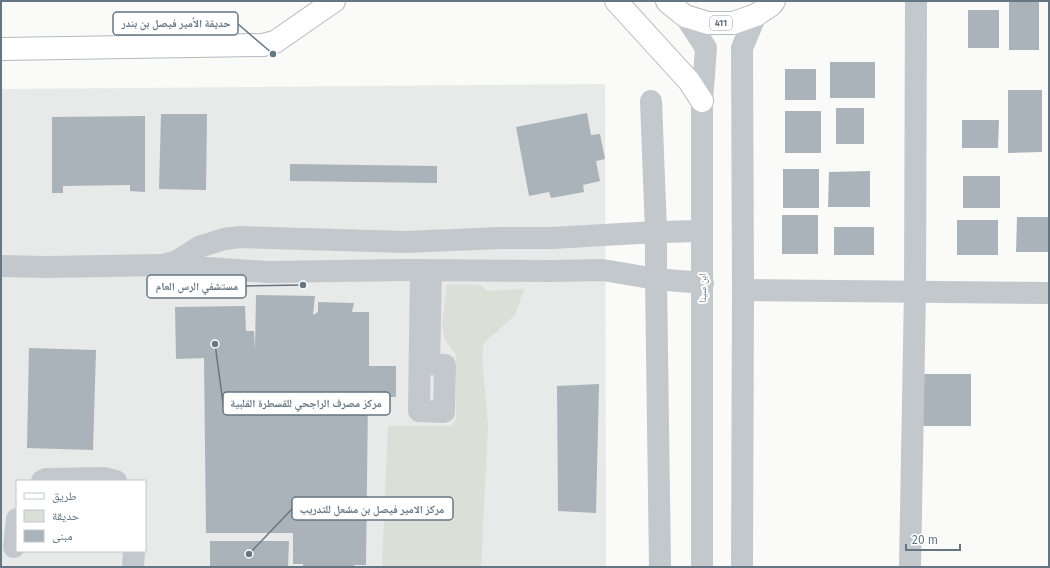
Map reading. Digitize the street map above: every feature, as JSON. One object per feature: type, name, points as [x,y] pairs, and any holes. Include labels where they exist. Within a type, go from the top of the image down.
[{"type":"main road","points":[[1,49],[263,45],[276,42],[334,1]]},
{"type":"main road","points":[[616,1],[689,81],[702,101]]},
{"type":"main road","name":"411","points":[[667,1],[685,16],[708,23],[733,24],[756,15],[774,1]]},
{"type":"street","points":[[910,567],[915,292],[916,1]]},
{"type":"street","points":[[742,567],[742,48],[756,15]]},
{"type":"street","name":"ابن سينا","points":[[685,16],[706,48],[702,101],[702,567]]},
{"type":"street","points":[[651,101],[656,232],[660,567]]},
{"type":"street","points":[[163,265],[177,261],[199,248],[224,239],[240,237],[406,242],[499,238],[552,238],[702,231]]},
{"type":"street","points":[[406,242],[420,270],[429,364],[445,364],[444,412],[419,411],[420,270]]},
{"type":"street","points":[[1,266],[163,265],[268,272],[603,270],[656,279],[702,283]]},
{"type":"street","points":[[743,290],[1049,293]]},
{"type":"street","points":[[44,480],[105,478],[112,480]]},
{"type":"street","points":[[11,547],[16,524]]},
{"type":"street","points":[[133,567],[134,552]]},
{"type":"shaded area","points":[[605,84],[606,567],[1,567],[1,89]]},
{"type":"green space","points":[[447,284],[481,285],[487,291],[524,289],[515,315],[484,343],[482,357],[488,425],[481,567],[382,567],[388,426],[452,426],[456,418],[456,355],[445,340],[442,325]]},
{"type":"building","points":[[1009,2],[1039,2],[1039,50],[1009,50]]},
{"type":"building","points":[[968,10],[999,10],[999,48],[968,48]]},
{"type":"building","points":[[830,62],[875,62],[875,98],[830,98]]},
{"type":"building","points":[[785,69],[816,69],[816,100],[785,100]]},
{"type":"building","points":[[1008,90],[1042,90],[1042,152],[1008,153]]},
{"type":"building","points":[[836,108],[864,108],[864,144],[836,144]]},
{"type":"building","points":[[785,111],[821,111],[821,153],[785,153]]},
{"type":"building","points":[[587,113],[591,135],[600,134],[605,159],[596,161],[600,181],[583,185],[584,192],[551,198],[549,192],[529,196],[516,127]]},
{"type":"building","points":[[161,114],[207,114],[206,190],[159,189]]},
{"type":"building","points":[[145,116],[145,192],[130,191],[130,185],[63,186],[63,193],[52,193],[52,117]]},
{"type":"building","points":[[962,120],[999,120],[998,148],[962,148]]},
{"type":"building","points":[[290,164],[437,166],[437,183],[290,181]]},
{"type":"building","points":[[783,169],[819,169],[819,208],[783,208]]},
{"type":"building","points":[[870,171],[870,207],[828,207],[829,172]]},
{"type":"building","points":[[963,176],[1000,176],[1000,208],[963,208]]},
{"type":"building","points":[[782,215],[818,215],[818,254],[782,254]]},
{"type":"building","points":[[1017,217],[1048,217],[1048,252],[1016,252]]},
{"type":"building","points":[[957,220],[998,220],[998,255],[957,255]]},
{"type":"building","points":[[834,227],[874,227],[874,255],[834,255]]},
{"type":"building","points":[[256,295],[315,296],[313,315],[318,312],[318,302],[354,303],[352,312],[369,312],[369,366],[396,366],[396,397],[368,397],[366,565],[354,565],[354,567],[303,567],[303,564],[293,564],[293,533],[206,533],[204,358],[176,359],[175,307],[245,306],[246,331],[254,331],[255,349]]},
{"type":"building","points":[[29,348],[96,350],[93,450],[27,448]]},
{"type":"building","points":[[922,374],[971,374],[971,426],[922,426]]},
{"type":"building","points":[[599,384],[596,513],[558,511],[557,386]]},
{"type":"building","points":[[210,541],[289,541],[288,567],[210,567]]},
{"type":"place","name":"حديقة الأمير فيصل بن بندر","points":[[273,54]]},
{"type":"place","name":"مستشفي الرس العام","points":[[303,285]]},
{"type":"place","name":"مركز مصرف الراجحي للقسطرة القلبية","points":[[215,344]]},
{"type":"place","name":"مركز الامير فيصل بن مشعل للتدريب","points":[[249,554]]}]
